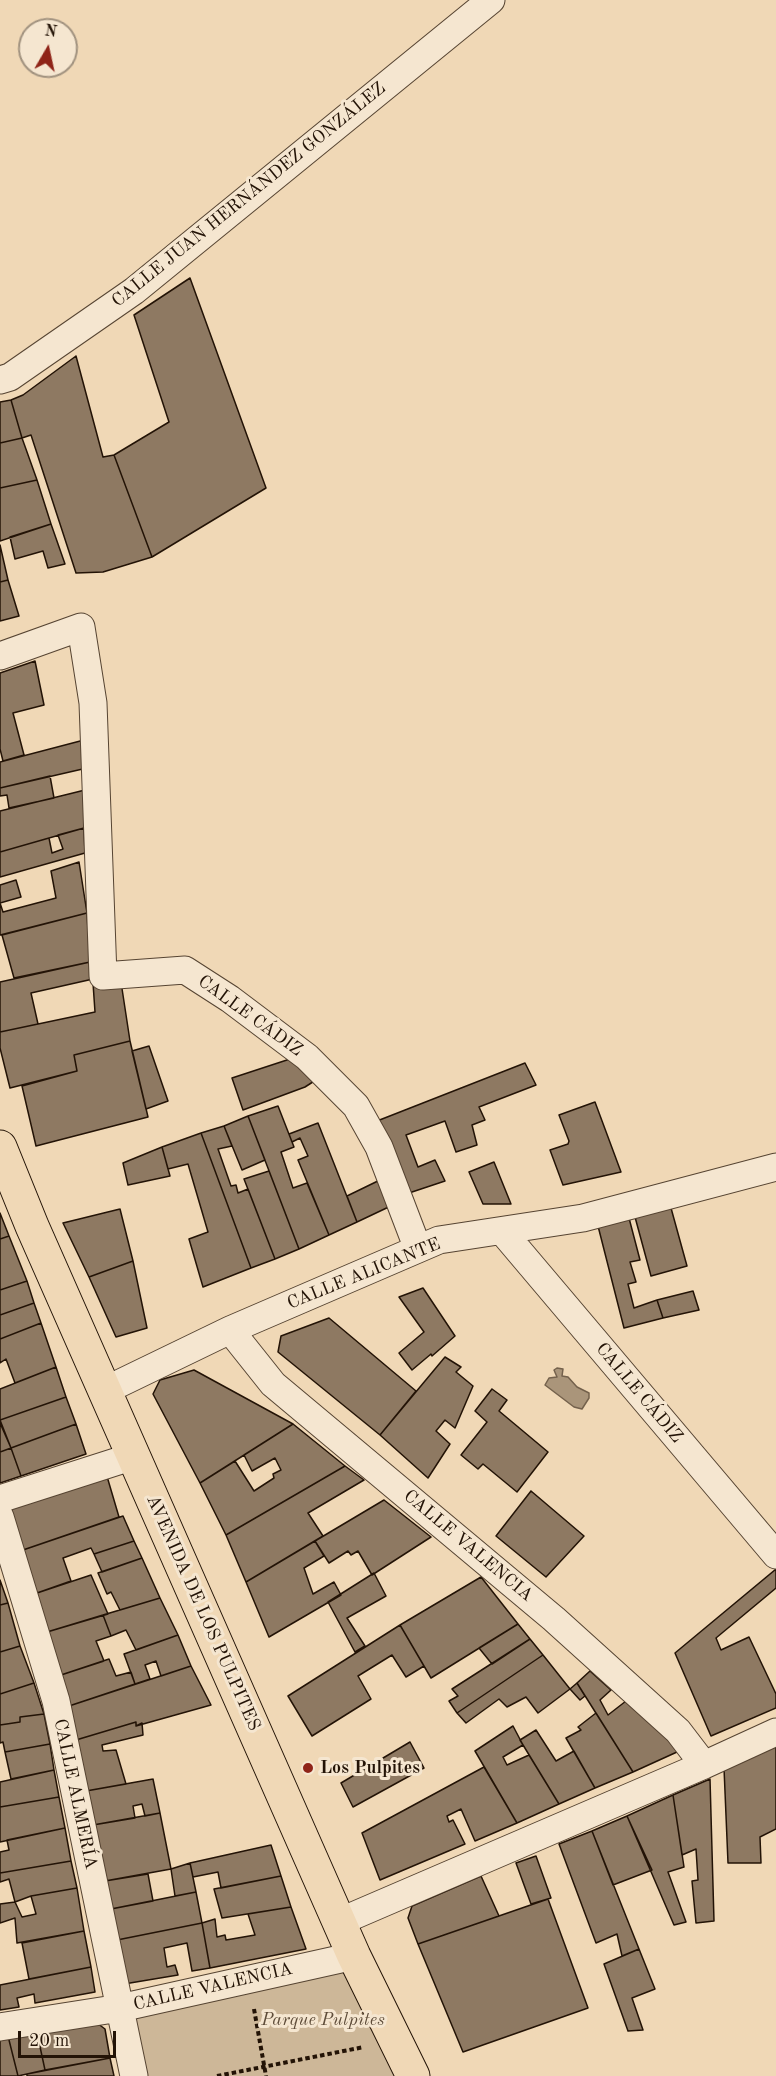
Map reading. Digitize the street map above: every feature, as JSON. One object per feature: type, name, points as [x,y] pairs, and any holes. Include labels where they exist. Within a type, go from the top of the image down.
[{"type":"main road","name":"AVENIDA DE LOS PULPITES","points":[[0,1146],[32,1226],[354,1956],[413,2076]]},
{"type":"street","name":"CALLE JUAN HERNÁNDEZ GONZÁLEZ","points":[[0,380],[10,377],[134,291],[491,0]]},
{"type":"street","name":"CALLE CÁDIZ","points":[[0,656],[81,627],[93,703],[103,976],[185,970],[230,999],[307,1057],[356,1106],[379,1147],[418,1249]]},
{"type":"street","name":"CALLE ALICANTE","points":[[106,1390],[230,1330],[439,1240],[583,1218],[776,1167]]},
{"type":"street","name":"CALLE CÁDIZ","points":[[502,1231],[776,1555]]},
{"type":"street","name":"CALLE VALENCIA","points":[[230,1330],[273,1384],[554,1619],[678,1731],[704,1765]]},
{"type":"street","points":[[0,1499],[134,1456]]},
{"type":"street","name":"CALLE ALMERÍA","points":[[0,1517],[56,1701],[134,2076]]},
{"type":"street","points":[[339,1922],[776,1732]]},
{"type":"street","name":"CALLE VALENCIA","points":[[0,2027],[120,2008],[354,1956]]},
{"type":"path","points":[[249,1979],[267,2076]]},
{"type":"path","points":[[217,2076],[396,2041]]},
{"type":"green space","name":"Parque Pulpites","points":[[354,1956],[413,2076],[134,2076],[120,2008]]},
{"type":"shaded area","points":[[563,1369],[562,1376],[568,1377],[577,1387],[589,1393],[589,1398],[582,1409],[574,1407],[545,1385],[549,1378],[557,1377],[554,1370]]},
{"type":"building","points":[[190,278],[266,488],[152,557],[114,455],[169,422],[134,315]]},
{"type":"building","points":[[76,356],[103,457],[114,455],[152,557],[103,572],[76,573],[31,435],[22,438],[11,400],[23,395]]},
{"type":"building","points":[[11,400],[22,438],[0,443],[0,402]]},
{"type":"building","points":[[22,438],[37,480],[0,488],[0,443]]},
{"type":"building","points":[[37,480],[51,524],[0,541],[0,488]]},
{"type":"building","points":[[51,524],[65,564],[48,568],[43,551],[15,559],[10,537]]},
{"type":"building","points":[[0,545],[8,580],[0,582]]},
{"type":"building","points":[[8,580],[19,616],[0,621],[0,582]]},
{"type":"building","points":[[35,661],[44,705],[13,713],[24,755],[3,761],[0,749],[0,673]]},
{"type":"building","points":[[84,740],[87,768],[0,788],[0,762]]},
{"type":"building","points":[[50,776],[54,798],[9,808],[7,795],[0,796],[0,788]]},
{"type":"building","points":[[85,790],[84,828],[0,852],[0,811]]},
{"type":"building","points":[[84,828],[85,853],[0,877],[0,852],[49,838],[52,853],[63,849],[58,835]]},
{"type":"building","points":[[79,862],[87,913],[0,935],[0,903],[3,912],[56,898],[51,871]]},
{"type":"building","points":[[16,880],[21,897],[0,903],[0,885]]},
{"type":"building","points":[[87,913],[90,962],[14,978],[2,935]]},
{"type":"building","points":[[90,962],[93,979],[31,993],[38,1024],[0,1032],[0,982]]},
{"type":"building","points":[[121,982],[130,1041],[74,1055],[77,1071],[10,1088],[0,1048],[0,1032],[95,1012],[93,983]]},
{"type":"building","points":[[130,1041],[148,1117],[36,1146],[22,1086],[77,1071],[74,1055]]},
{"type":"building","points":[[149,1046],[168,1101],[146,1109],[132,1051]]},
{"type":"building","points":[[293,1058],[319,1078],[305,1087],[243,1110],[232,1078]]},
{"type":"building","points":[[525,1063],[536,1085],[479,1107],[485,1120],[472,1125],[477,1145],[456,1152],[445,1121],[406,1135],[418,1167],[435,1160],[445,1181],[406,1194],[377,1121]]},
{"type":"building","points":[[595,1102],[621,1172],[563,1185],[550,1150],[568,1144],[569,1141],[559,1115]]},
{"type":"building","points":[[278,1106],[294,1147],[281,1152],[293,1188],[307,1183],[329,1235],[299,1249],[248,1116]]},
{"type":"building","points":[[248,1116],[265,1160],[242,1170],[224,1126]]},
{"type":"building","points":[[318,1123],[357,1222],[329,1235],[298,1160],[308,1156],[300,1138],[292,1142],[289,1134]]},
{"type":"building","points":[[224,1126],[232,1146],[218,1149],[231,1186],[236,1185],[238,1193],[248,1189],[275,1259],[251,1268],[201,1133]]},
{"type":"building","points":[[201,1133],[251,1268],[203,1287],[189,1239],[208,1232],[188,1164],[168,1169],[162,1147]]},
{"type":"building","points":[[162,1147],[170,1176],[128,1185],[123,1163]]},
{"type":"building","points":[[494,1162],[511,1204],[483,1204],[469,1172]]},
{"type":"building","points":[[269,1171],[299,1249],[275,1259],[244,1179]]},
{"type":"building","points":[[384,1178],[395,1204],[357,1222],[347,1196]]},
{"type":"building","points":[[671,1208],[687,1266],[651,1276],[635,1217]]},
{"type":"building","points":[[120,1209],[133,1261],[89,1277],[63,1223]]},
{"type":"building","points":[[0,1213],[9,1236],[0,1239]]},
{"type":"building","points":[[629,1218],[640,1260],[630,1262],[636,1282],[628,1284],[634,1308],[657,1300],[663,1318],[624,1328],[598,1226]]},
{"type":"building","points":[[9,1236],[27,1281],[0,1290],[0,1239]]},
{"type":"building","points":[[133,1261],[147,1328],[116,1337],[89,1277]]},
{"type":"building","points":[[27,1281],[34,1303],[0,1315],[0,1290]]},
{"type":"building","points":[[423,1288],[455,1336],[412,1370],[399,1353],[424,1332],[399,1297]]},
{"type":"building","points":[[693,1291],[699,1310],[663,1318],[657,1300]]},
{"type":"building","points":[[34,1303],[41,1323],[0,1339],[0,1315]]},
{"type":"building","points":[[329,1318],[416,1391],[380,1435],[278,1352],[281,1336]]},
{"type":"building","points":[[41,1323],[56,1367],[15,1383],[6,1359],[0,1363],[0,1339]]},
{"type":"building","points":[[445,1357],[461,1367],[456,1372],[473,1386],[455,1428],[445,1420],[436,1431],[450,1444],[428,1478],[380,1435]]},
{"type":"building","points":[[56,1367],[66,1397],[0,1420],[0,1389]]},
{"type":"building","points":[[194,1370],[293,1424],[200,1483],[153,1394],[160,1380]]},
{"type":"building","points":[[492,1389],[507,1400],[499,1411],[548,1452],[517,1492],[483,1464],[478,1469],[461,1455],[487,1422],[475,1411]]},
{"type":"building","points":[[66,1397],[76,1424],[11,1448],[0,1420]]},
{"type":"building","points":[[0,1423],[11,1448],[0,1452]]},
{"type":"building","points":[[76,1424],[86,1454],[21,1476],[11,1448]]},
{"type":"building","points":[[293,1424],[345,1466],[226,1535],[200,1483],[235,1461],[254,1491],[274,1478],[273,1474],[281,1470],[275,1458],[252,1471],[244,1455]]},
{"type":"building","points":[[11,1448],[21,1476],[0,1483],[0,1452]]},
{"type":"building","points":[[345,1466],[364,1480],[308,1513],[323,1536],[246,1582],[226,1535]]},
{"type":"building","points":[[106,1473],[119,1517],[23,1550],[11,1508]]},
{"type":"building","points":[[531,1491],[584,1536],[546,1577],[496,1536]]},
{"type":"building","points":[[384,1500],[431,1537],[372,1575],[358,1551],[351,1555],[348,1551],[329,1563],[315,1541]]},
{"type":"building","points":[[123,1516],[134,1541],[94,1554],[91,1548],[63,1558],[71,1581],[37,1593],[23,1550]]},
{"type":"building","points":[[134,1541],[142,1558],[102,1572],[94,1554]]},
{"type":"building","points":[[315,1541],[324,1556],[304,1568],[313,1594],[334,1582],[341,1595],[269,1637],[246,1582]]},
{"type":"building","points":[[142,1558],[160,1598],[120,1610],[111,1592],[107,1594],[98,1573]]},
{"type":"building","points":[[776,1569],[776,1588],[716,1638],[721,1650],[749,1637],[776,1694],[776,1708],[711,1736],[675,1653]]},
{"type":"building","points":[[374,1573],[386,1596],[347,1618],[365,1646],[355,1652],[328,1602]]},
{"type":"building","points":[[91,1575],[108,1614],[47,1632],[37,1593]]},
{"type":"building","points":[[481,1577],[518,1624],[431,1678],[400,1625]]},
{"type":"building","points":[[0,1580],[8,1603],[0,1605]]},
{"type":"building","points":[[160,1598],[178,1635],[136,1650],[126,1630],[111,1636],[103,1615]]},
{"type":"building","points":[[8,1603],[20,1646],[0,1652],[0,1605]]},
{"type":"building","points":[[103,1615],[111,1636],[96,1641],[104,1661],[61,1675],[47,1632]]},
{"type":"building","points":[[518,1624],[530,1639],[492,1664],[479,1648]]},
{"type":"building","points":[[400,1625],[424,1666],[406,1677],[392,1655],[358,1676],[371,1699],[312,1736],[288,1696]]},
{"type":"building","points":[[178,1635],[191,1666],[161,1676],[156,1661],[145,1665],[150,1679],[135,1684],[124,1654]]},
{"type":"building","points":[[530,1639],[543,1655],[457,1713],[449,1701],[458,1696],[452,1689]]},
{"type":"building","points":[[20,1646],[34,1683],[0,1694],[0,1652]]},
{"type":"building","points":[[543,1655],[570,1689],[538,1713],[526,1697],[507,1707],[499,1699],[466,1723],[457,1713]]},
{"type":"building","points":[[109,1659],[116,1676],[131,1672],[135,1684],[69,1706],[61,1675]]},
{"type":"building","points":[[191,1666],[211,1705],[136,1726],[136,1722],[76,1740],[69,1706]]},
{"type":"building","points":[[590,1671],[611,1690],[600,1700],[608,1715],[626,1701],[665,1729],[677,1752],[633,1772],[577,1683]]},
{"type":"building","points":[[34,1683],[44,1714],[20,1717],[20,1722],[0,1725],[0,1694]]},
{"type":"building","points":[[577,1683],[585,1696],[580,1700],[570,1689]]},
{"type":"building","points":[[596,1713],[633,1772],[595,1788],[566,1738],[581,1730],[578,1727]]},
{"type":"building","points":[[44,1714],[50,1744],[5,1752],[3,1742],[0,1743],[0,1725],[20,1722],[20,1717]]},
{"type":"building","points":[[136,1722],[136,1726],[142,1723],[143,1735],[102,1745],[103,1751],[116,1750],[126,1784],[86,1791],[76,1740]]},
{"type":"building","points":[[513,1726],[523,1745],[503,1757],[507,1765],[529,1755],[559,1804],[517,1823],[475,1751]]},
{"type":"building","points":[[536,1730],[556,1761],[574,1751],[595,1788],[559,1804],[520,1740]]},
{"type":"building","points":[[410,1742],[424,1768],[353,1807],[341,1783]]},
{"type":"building","points":[[50,1744],[54,1770],[11,1779],[5,1752]]},
{"type":"building","points":[[776,1745],[776,1829],[760,1837],[761,1863],[728,1863],[724,1768]]},
{"type":"building","points":[[484,1767],[517,1823],[475,1841],[461,1809],[447,1816],[449,1822],[453,1820],[465,1844],[380,1880],[362,1833]]},
{"type":"building","points":[[54,1770],[59,1797],[0,1807],[0,1782]]},
{"type":"building","points":[[153,1779],[160,1813],[145,1816],[142,1804],[133,1806],[135,1818],[93,1825],[86,1791]]},
{"type":"building","points":[[710,1779],[714,1921],[696,1923],[692,1881],[698,1880],[696,1849],[682,1855],[673,1795]]},
{"type":"building","points":[[673,1795],[684,1867],[668,1872],[686,1922],[674,1925],[627,1816]]},
{"type":"building","points":[[59,1797],[65,1828],[0,1842],[0,1807]]},
{"type":"building","points":[[160,1813],[171,1869],[105,1881],[93,1825]]},
{"type":"building","points":[[627,1816],[652,1870],[613,1885],[592,1831]]},
{"type":"building","points":[[65,1828],[71,1861],[0,1873],[0,1852],[9,1850],[7,1840]]},
{"type":"building","points":[[592,1831],[639,1949],[622,1956],[617,1934],[596,1943],[559,1844]]},
{"type":"building","points":[[271,1845],[281,1876],[221,1888],[218,1872],[193,1877],[190,1863]]},
{"type":"building","points":[[536,1856],[551,1898],[531,1904],[516,1863]]},
{"type":"building","points":[[71,1861],[77,1888],[31,1896],[15,1902],[9,1879],[0,1882],[0,1873]]},
{"type":"building","points":[[190,1863],[196,1892],[175,1896],[171,1869]]},
{"type":"building","points":[[148,1874],[153,1901],[111,1909],[105,1881]]},
{"type":"building","points":[[281,1876],[291,1907],[222,1918],[214,1889]]},
{"type":"building","points":[[481,1876],[499,1916],[418,1944],[408,1918],[412,1906]]},
{"type":"building","points":[[77,1888],[84,1931],[17,1943],[15,1918],[0,1923],[0,1904],[15,1902],[22,1917],[36,1914],[31,1896]]},
{"type":"building","points":[[196,1892],[202,1923],[117,1940],[111,1909]]},
{"type":"building","points":[[548,1899],[588,2008],[463,2052],[418,1944]]},
{"type":"building","points":[[291,1907],[306,1949],[210,1968],[202,1923],[215,1919],[217,1937],[225,1935],[226,1940],[255,1935],[248,1914]]},
{"type":"building","points":[[202,1923],[210,1968],[192,1971],[187,1943],[164,1948],[167,1967],[175,1965],[178,1975],[124,1984],[117,1940]]},
{"type":"building","points":[[84,1931],[91,1967],[29,1979],[22,1943]]},
{"type":"building","points":[[639,1949],[655,1989],[632,1998],[643,2030],[628,2031],[604,1964]]},
{"type":"building","points":[[91,1967],[95,1992],[35,2003],[34,1994],[17,1998],[19,2007],[0,2010],[0,1985]]},
{"type":"building","points":[[89,2017],[105,2029],[110,2058],[45,2070],[36,2028]]},
{"type":"building","points":[[36,2028],[45,2070],[18,2076],[8,2036]]},
{"type":"building","points":[[8,2036],[18,2076],[0,2076],[0,2038]]},
{"type":"building","points":[[110,2058],[114,2076],[27,2076],[27,2074]]},
{"type":"place","name":"Los Pulpites","points":[[308,1768]]}]
